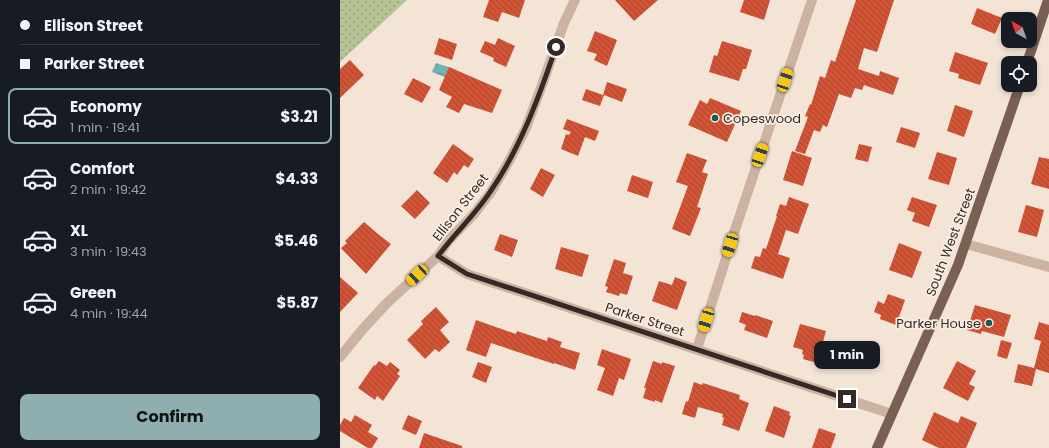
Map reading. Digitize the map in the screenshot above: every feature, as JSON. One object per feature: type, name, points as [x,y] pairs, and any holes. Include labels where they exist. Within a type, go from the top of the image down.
[{"type":"main road","points":[[1029,56],[1048,0]]},
{"type":"main road","name":"South West Street","points":[[877,448],[958,265],[1018,92]]},
{"type":"street","name":"Ellison Street","points":[[340,357],[386,304],[438,256],[491,192],[526,128],[564,23],[575,0]]},
{"type":"street","points":[[697,350],[734,230],[812,0]]},
{"type":"street","points":[[966,244],[1049,267]]},
{"type":"street","name":"Parker Street","points":[[438,256],[467,274],[892,414]]},
{"type":"green space","points":[[340,0],[407,0],[340,62]]},
{"type":"water","points":[[436,63],[457,70],[452,80],[432,72]]},
{"type":"building","points":[[489,0],[525,0],[519,18],[502,12],[498,22],[483,17]]},
{"type":"building","points":[[615,0],[658,0],[634,21]]},
{"type":"building","points":[[744,0],[770,0],[764,20],[740,12]]},
{"type":"building","points":[[856,0],[894,0],[877,52],[864,48],[858,69],[879,76],[880,71],[899,78],[893,95],[864,85],[862,90],[855,88],[851,98],[839,94],[827,127],[823,125],[820,132],[814,130],[805,154],[795,151],[808,117],[805,116],[810,104],[811,105],[820,76],[825,78],[831,60],[835,62]]},
{"type":"building","points":[[977,8],[1001,18],[995,34],[971,24]]},
{"type":"building","points":[[595,31],[617,40],[607,66],[594,60],[597,54],[587,51]]},
{"type":"building","points":[[439,38],[457,44],[452,60],[434,54]]},
{"type":"building","points":[[498,38],[515,46],[506,67],[493,61],[494,58],[480,52],[485,41],[495,45]]},
{"type":"building","points":[[722,41],[752,50],[746,69],[743,69],[739,81],[709,72],[714,55],[717,56]]},
{"type":"building","points":[[955,52],[988,63],[980,85],[958,78],[959,74],[949,71]]},
{"type":"building","points":[[350,60],[364,75],[340,98],[340,69]]},
{"type":"building","points":[[449,67],[502,90],[492,113],[464,104],[459,113],[446,107],[452,97],[439,90]]},
{"type":"building","points":[[413,78],[431,87],[422,103],[404,94]]},
{"type":"building","points":[[607,82],[627,89],[622,102],[604,95],[600,106],[582,100],[586,89],[603,95]]},
{"type":"building","name":"Copeswood","points":[[710,98],[741,111],[727,142],[688,125],[700,100],[707,104]]},
{"type":"building","points":[[955,105],[973,111],[964,137],[947,131]]},
{"type":"building","points":[[567,119],[599,131],[595,141],[585,137],[578,156],[561,149],[566,134],[569,135],[571,132],[563,129]]},
{"type":"building","points":[[901,127],[920,133],[915,148],[896,142]]},
{"type":"building","points":[[453,144],[474,159],[468,168],[464,165],[457,175],[454,172],[447,183],[433,173]]},
{"type":"building","points":[[859,144],[872,147],[868,162],[855,159]]},
{"type":"building","points":[[792,151],[812,158],[803,186],[783,180]]},
{"type":"building","points":[[937,152],[957,158],[949,185],[928,179]]},
{"type":"building","points":[[687,153],[707,160],[702,172],[708,174],[697,207],[701,208],[690,236],[672,229],[688,186],[676,182]]},
{"type":"building","points":[[1039,157],[1049,159],[1049,189],[1031,184]]},
{"type":"building","points":[[541,168],[555,175],[543,197],[530,189]]},
{"type":"building","points":[[632,175],[653,182],[648,198],[627,191]]},
{"type":"building","points":[[417,190],[430,203],[415,219],[401,206]]},
{"type":"building","points":[[789,197],[809,204],[798,234],[786,230],[778,254],[790,258],[783,279],[751,268],[755,256],[760,257],[763,248],[766,249],[780,204],[786,206]]},
{"type":"building","points":[[912,197],[937,205],[929,227],[912,221],[915,213],[907,210]]},
{"type":"building","points":[[1026,205],[1044,210],[1037,237],[1018,232]]},
{"type":"building","points":[[364,222],[391,244],[366,274],[341,248],[347,243],[345,241]]},
{"type":"building","points":[[500,234],[518,240],[512,257],[494,250]]},
{"type":"building","points":[[899,243],[922,252],[912,278],[889,270]]},
{"type":"building","points":[[561,247],[589,255],[582,277],[555,269]]},
{"type":"building","points":[[614,259],[626,263],[623,273],[633,276],[627,295],[620,293],[619,296],[606,292],[608,287],[605,286]]},
{"type":"building","points":[[340,277],[358,293],[340,312]]},
{"type":"building","points":[[675,277],[687,282],[677,310],[652,301],[659,281],[672,285]]},
{"type":"building","points":[[888,294],[905,300],[896,325],[880,319],[881,315],[874,312],[878,301],[884,304]]},
{"type":"building","name":"Parker House","points":[[975,305],[1011,315],[1004,337],[982,331],[981,334],[967,330]]},
{"type":"building","points":[[436,307],[449,322],[440,330],[450,342],[439,352],[435,349],[425,359],[407,340],[423,324],[421,321]]},
{"type":"building","points":[[742,312],[773,321],[767,338],[744,330],[746,325],[739,322]]},
{"type":"building","points":[[476,320],[516,334],[517,331],[547,341],[548,337],[562,342],[560,347],[580,353],[575,370],[491,343],[486,357],[466,350]]},
{"type":"building","points":[[1039,322],[1049,325],[1049,373],[1036,369],[1032,386],[1014,382],[1018,364],[1034,368],[1041,341],[1034,339]]},
{"type":"building","points":[[800,324],[826,331],[817,363],[803,359],[803,350],[793,347]]},
{"type":"building","points":[[1001,340],[1012,343],[1007,359],[997,356]]},
{"type":"building","points":[[846,343],[866,349],[859,368],[840,362]]},
{"type":"building","points":[[602,349],[631,359],[624,380],[619,378],[613,396],[597,390],[605,368],[597,365]]},
{"type":"building","points":[[379,361],[387,366],[390,362],[400,370],[397,374],[400,376],[383,401],[377,396],[375,400],[358,388],[374,365],[375,366]]},
{"type":"building","points":[[653,361],[675,366],[662,403],[643,398],[646,388],[644,388]]},
{"type":"building","points":[[957,361],[976,371],[969,384],[975,387],[968,401],[943,388]]},
{"type":"building","points":[[478,362],[492,367],[486,383],[472,377]]},
{"type":"building","points":[[694,382],[702,385],[703,383],[740,395],[739,399],[749,403],[739,431],[722,425],[724,418],[722,417],[723,414],[698,407],[695,418],[682,414],[686,401],[688,402]]},
{"type":"building","points":[[774,406],[790,412],[789,415],[791,416],[784,438],[765,431]]},
{"type":"building","points":[[934,412],[958,423],[961,416],[977,423],[966,448],[939,448],[922,440]]},
{"type":"building","points":[[355,415],[372,425],[368,432],[378,438],[372,448],[368,448],[340,431],[340,425],[344,418],[351,422]]},
{"type":"building","points":[[408,415],[422,421],[416,435],[402,429]]},
{"type":"building","points":[[819,428],[836,434],[831,448],[812,448]]},
{"type":"building","points":[[424,433],[462,446],[462,448],[419,448]]},
{"type":"place","name":"Copeswood","points":[[715,118]]},
{"type":"place","name":"Parker House","points":[[989,323]]},
{"type":"route","points":[[556,47],[526,128],[509,161],[491,192],[438,256],[467,274],[847,399]]}]
